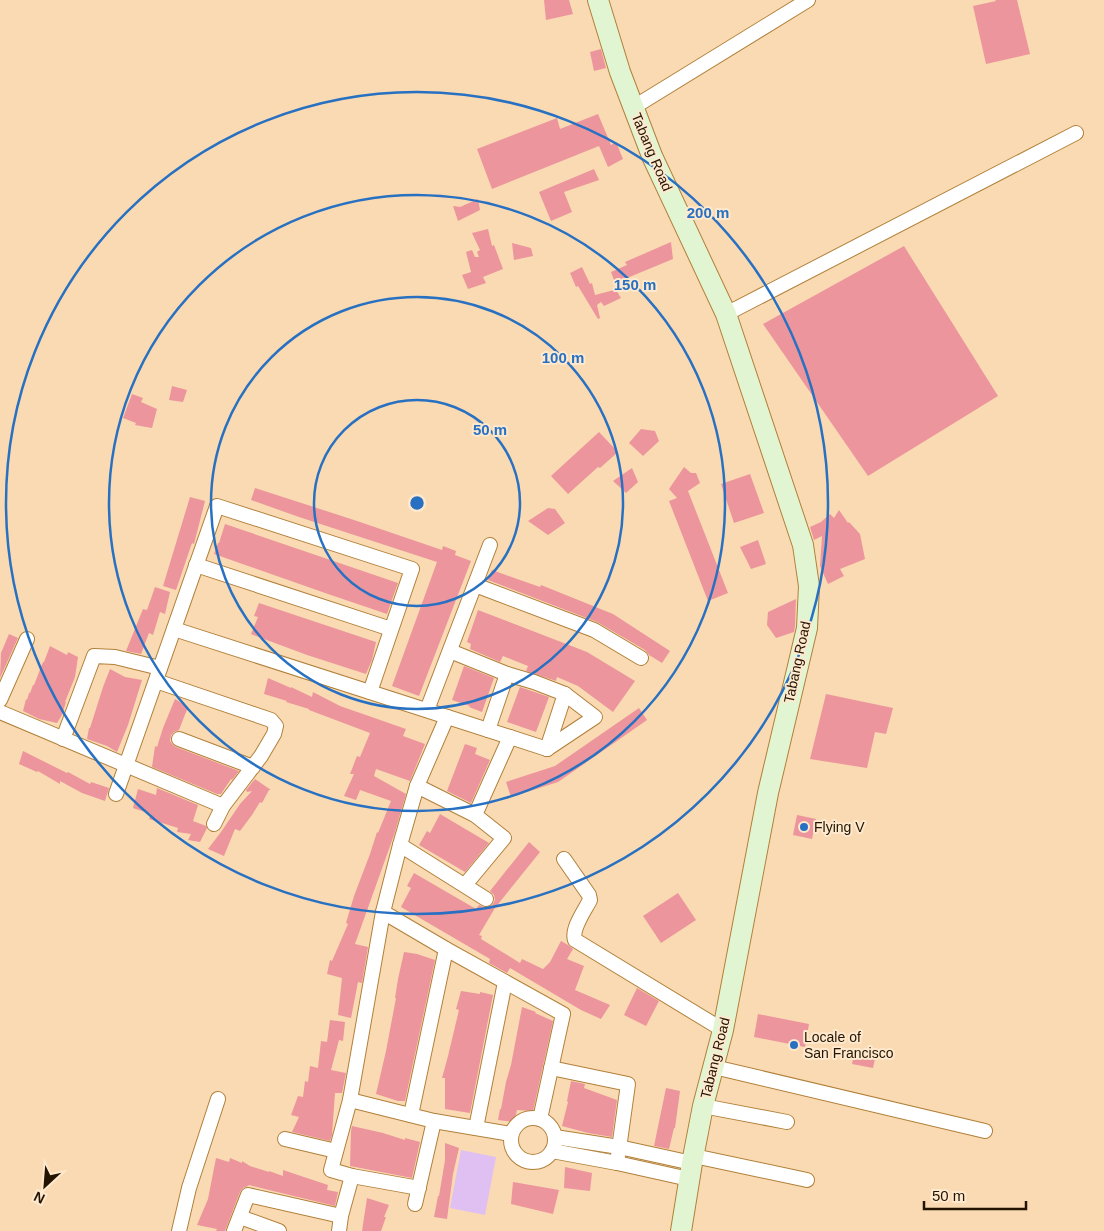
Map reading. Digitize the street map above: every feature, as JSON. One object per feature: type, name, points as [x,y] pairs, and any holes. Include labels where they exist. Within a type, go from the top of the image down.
[{"type":"main road","name":"Tabang Road","points":[[598,0],[620,72],[652,156],[726,314],[804,545],[810,586],[806,628],[768,793],[723,1030],[703,1106],[681,1231]]},
{"type":"street","points":[[634,108],[808,0]]},
{"type":"street","points":[[726,314],[1076,133]]},
{"type":"street","points":[[116,794],[217,506],[412,569],[370,692]]},
{"type":"street","points":[[427,710],[490,545]]},
{"type":"street","points":[[196,565],[391,629]]},
{"type":"street","points":[[475,585],[594,630],[641,658]]},
{"type":"street","points":[[174,628],[547,749]]},
{"type":"street","points":[[0,700],[27,639]]},
{"type":"street","points":[[450,652],[565,694],[595,717],[547,749]]},
{"type":"street","points":[[63,739],[94,656],[115,657],[271,720],[276,726],[274,734],[261,756],[223,806],[214,824]]},
{"type":"street","points":[[488,730],[507,674]]},
{"type":"street","points":[[547,749],[565,694]]},
{"type":"street","points":[[0,712],[223,806]]},
{"type":"street","points":[[419,1188],[352,1176],[331,1170],[350,1100],[383,912],[400,845],[417,786],[447,717]]},
{"type":"street","points":[[475,815],[510,737]]},
{"type":"street","points":[[179,739],[253,767]]},
{"type":"street","points":[[417,786],[475,815],[504,838],[465,885]]},
{"type":"street","points":[[400,845],[486,899]]},
{"type":"street","points":[[564,859],[589,895],[590,900],[574,930],[575,940],[723,1030]]},
{"type":"street","points":[[383,912],[562,1014],[540,1119]]},
{"type":"street","points":[[411,1115],[446,949]]},
{"type":"street","points":[[476,1128],[505,982]]},
{"type":"street","points":[[714,1067],[984,1131]]},
{"type":"street","points":[[551,1068],[628,1084],[617,1162]]},
{"type":"street","points":[[179,1231],[189,1188],[218,1099]]},
{"type":"street","points":[[350,1100],[434,1121],[511,1134]]},
{"type":"street","points":[[703,1106],[787,1122]]},
{"type":"street","points":[[528,1118],[540,1119],[552,1128],[555,1144],[548,1157],[542,1161],[528,1162],[521,1159],[512,1148],[511,1134],[514,1128],[523,1120],[528,1118]]},
{"type":"street","points":[[416,1204],[434,1121]]},
{"type":"street","points":[[555,1137],[619,1147],[691,1166]]},
{"type":"street","points":[[285,1138],[336,1151]]},
{"type":"street","points":[[552,1151],[617,1162],[691,1166],[808,1180]]},
{"type":"street","points":[[340,1231],[341,1216],[352,1176]]},
{"type":"street","points":[[234,1231],[248,1195],[341,1216]]},
{"type":"street","points":[[240,1217],[279,1231]]},
{"type":"shaded area","points":[[461,1150],[496,1157],[485,1215],[450,1208]]},
{"type":"building","points":[[544,0],[569,0],[573,14],[546,20]]},
{"type":"building","points":[[995,0],[1017,0],[1030,54],[986,64],[973,6]]},
{"type":"building","points":[[601,49],[606,68],[594,71],[590,52]]},
{"type":"building","points":[[598,114],[611,145],[616,142],[623,159],[608,167],[599,146],[492,189],[477,149],[557,118],[560,129]]},
{"type":"building","points":[[594,169],[599,180],[564,192],[572,212],[551,221],[539,192]]},
{"type":"building","points":[[478,199],[480,210],[458,221],[453,206],[460,207]]},
{"type":"building","points":[[488,229],[492,246],[494,245],[503,269],[483,277],[486,283],[468,289],[462,275],[471,272],[466,252],[472,250],[475,257],[479,257],[477,252],[480,250],[472,233]]},
{"type":"building","points":[[671,242],[673,259],[615,283],[611,272],[627,265],[625,262]]},
{"type":"building","points":[[512,243],[531,248],[533,256],[514,260]]},
{"type":"building","points":[[904,246],[998,396],[868,476],[763,324]]},
{"type":"building","points":[[582,267],[590,284],[592,283],[595,295],[618,289],[616,290],[621,298],[604,306],[601,302],[597,305],[600,318],[598,319],[578,286],[576,287],[570,273]]},
{"type":"building","points":[[172,386],[187,390],[183,402],[169,400]]},
{"type":"building","points":[[132,394],[143,398],[141,402],[157,409],[152,428],[135,425],[136,423],[123,418]]},
{"type":"building","points":[[641,429],[655,431],[659,441],[643,456],[629,443]]},
{"type":"building","points":[[599,432],[618,452],[568,494],[551,476]]},
{"type":"building","points":[[684,467],[691,473],[696,473],[700,483],[688,491],[728,593],[708,601],[669,501],[677,498],[669,489]]},
{"type":"building","points":[[632,468],[638,482],[626,493],[613,481]]},
{"type":"building","points":[[750,474],[764,513],[734,523],[721,484]]},
{"type":"building","points":[[255,488],[442,550],[443,546],[456,551],[455,555],[471,561],[419,696],[392,686],[437,562],[251,500]]},
{"type":"building","points":[[190,497],[205,501],[194,544],[192,543],[176,590],[163,586]]},
{"type":"building","points":[[548,508],[555,509],[565,523],[548,535],[528,521]]},
{"type":"building","points":[[839,510],[848,523],[860,534],[865,559],[840,569],[844,576],[828,584],[820,566],[822,536],[814,540],[810,527],[821,522],[830,514],[834,518]]},
{"type":"building","points":[[225,524],[398,583],[387,614],[214,554]]},
{"type":"building","points":[[758,540],[766,564],[751,569],[740,547]]},
{"type":"building","points":[[492,570],[540,587],[541,585],[613,614],[670,651],[662,663],[649,655],[645,650],[597,622],[488,580]]},
{"type":"building","points":[[155,587],[170,592],[165,614],[160,612],[153,635],[149,633],[141,654],[126,651],[143,609],[147,610]]},
{"type":"building","points":[[796,599],[794,632],[776,638],[767,625],[768,612]]},
{"type":"building","points":[[259,603],[376,642],[372,660],[366,674],[251,634],[258,617],[254,616]]},
{"type":"building","points":[[478,610],[587,652],[635,681],[613,712],[578,686],[557,677],[556,681],[526,671],[528,666],[503,656],[500,662],[470,649],[471,644],[467,642]]},
{"type":"building","points":[[9,634],[18,638],[0,678],[1,653]]},
{"type":"building","points":[[50,646],[67,655],[68,652],[78,657],[75,677],[62,715],[57,723],[39,719],[23,711],[26,699],[34,685]]},
{"type":"building","points":[[464,666],[494,678],[482,712],[452,700]]},
{"type":"building","points":[[110,669],[125,677],[142,680],[128,725],[117,752],[107,746],[87,739],[89,728]]},
{"type":"building","points":[[268,678],[312,697],[313,692],[340,706],[406,729],[403,736],[425,744],[410,781],[376,769],[374,776],[406,794],[394,835],[355,944],[368,947],[362,983],[358,982],[351,1018],[338,1015],[342,978],[327,974],[330,960],[332,961],[348,924],[346,923],[354,896],[377,832],[391,801],[360,790],[356,800],[344,796],[354,774],[350,774],[357,756],[360,757],[370,733],[264,694]]},
{"type":"building","points":[[520,687],[549,697],[536,732],[507,722]]},
{"type":"building","points":[[826,694],[893,708],[886,734],[875,732],[867,768],[810,759]]},
{"type":"building","points":[[175,699],[188,707],[179,730],[171,735],[170,741],[173,745],[239,771],[221,794],[152,767],[155,746],[157,747]]},
{"type":"building","points":[[639,708],[647,720],[558,782],[511,797],[506,782],[555,766]]},
{"type":"building","points":[[465,744],[477,748],[475,754],[490,760],[471,803],[447,791]]},
{"type":"building","points":[[23,751],[90,784],[91,782],[109,788],[105,801],[82,793],[60,781],[60,784],[38,771],[19,764]]},
{"type":"building","points":[[255,779],[271,790],[269,790],[262,803],[260,802],[240,831],[235,829],[224,856],[208,849],[240,804],[252,791],[247,792],[246,790]]},
{"type":"building","points":[[157,788],[198,805],[193,821],[207,828],[200,842],[188,840],[191,834],[177,832],[178,828],[149,819],[151,814],[133,808],[138,789],[156,795]]},
{"type":"building","points":[[440,814],[489,843],[465,872],[419,845],[427,831],[430,833]]},
{"type":"building","name":"Flying V","points":[[797,815],[816,819],[812,839],[793,835]]},
{"type":"building","points":[[529,842],[540,852],[495,908],[479,935],[482,936],[481,939],[520,963],[522,959],[543,969],[550,962],[561,941],[568,945],[573,949],[567,959],[584,966],[575,990],[610,1005],[601,1019],[581,1010],[510,968],[507,973],[489,963],[490,959],[401,907],[411,888],[407,886],[414,873],[476,909],[479,905],[485,908],[490,907],[495,900],[494,895],[490,891]]},
{"type":"building","points":[[678,893],[696,920],[661,943],[643,916]]},
{"type":"building","points":[[404,952],[435,960],[405,1101],[398,1101],[376,1094]]},
{"type":"building","points":[[637,988],[659,1001],[646,1026],[624,1015]]},
{"type":"building","points":[[461,991],[493,995],[470,1113],[445,1109],[445,1078],[442,1078],[459,1010],[456,1009]]},
{"type":"building","points":[[522,1007],[553,1021],[533,1111],[517,1110],[514,1122],[498,1120],[511,1065]]},
{"type":"building","points":[[758,1014],[809,1024],[805,1047],[754,1037]]},
{"type":"building","points":[[330,1020],[345,1022],[343,1041],[339,1040],[331,1070],[346,1073],[342,1093],[335,1093],[330,1141],[292,1132],[299,1117],[291,1115],[298,1096],[303,1097],[305,1081],[308,1082],[310,1066],[318,1068],[321,1041],[327,1042]]},
{"type":"building","points":[[855,1050],[876,1054],[873,1068],[852,1064]]},
{"type":"building","points":[[571,1081],[585,1084],[584,1088],[617,1100],[612,1137],[562,1126]]},
{"type":"building","points":[[666,1088],[680,1091],[675,1128],[669,1149],[654,1146]]},
{"type":"building","points":[[352,1126],[420,1142],[412,1178],[350,1166]]},
{"type":"building","points":[[445,1143],[459,1148],[453,1174],[447,1219],[434,1217],[445,1160]]},
{"type":"building","points":[[216,1158],[229,1162],[230,1158],[242,1163],[242,1161],[250,1166],[283,1176],[283,1170],[328,1185],[327,1190],[338,1192],[335,1206],[249,1185],[240,1192],[225,1231],[216,1231],[217,1229],[197,1225],[208,1199]]},
{"type":"building","points":[[565,1167],[592,1173],[590,1191],[564,1188]]},
{"type":"building","points":[[513,1182],[559,1190],[553,1214],[511,1204]]},
{"type":"building","points":[[367,1198],[389,1205],[381,1231],[362,1231]]},
{"type":"place","name":"Flying V","points":[[804,827]]},
{"type":"place","name":"Locale of San Francisco","points":[[794,1045]]}]
